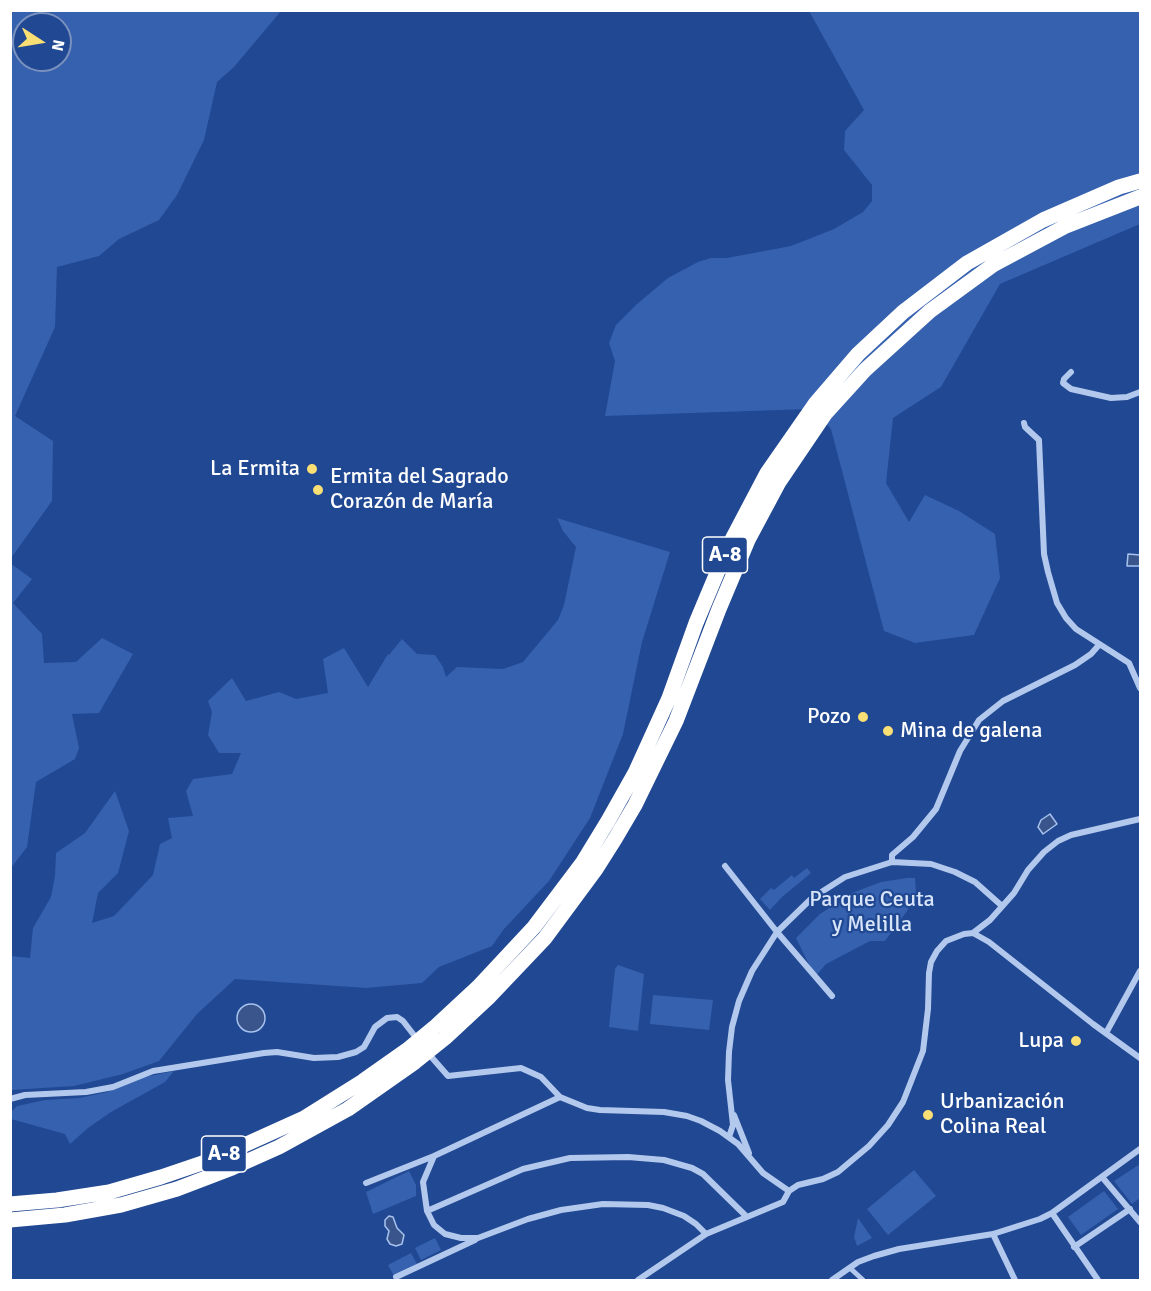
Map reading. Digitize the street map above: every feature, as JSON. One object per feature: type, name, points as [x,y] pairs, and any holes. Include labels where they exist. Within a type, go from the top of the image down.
[{"type":"highway","name":"A-8","points":[[10,1204],[110,1192],[171,1174],[258,1140],[304,1118],[363,1081],[407,1050],[444,1018],[478,987],[534,927],[583,862],[608,821],[635,772],[669,698],[696,622],[728,549],[767,473],[815,404],[858,354],[896,319],[967,263],[1043,220],[1119,187],[1140,181]]},
{"type":"highway","name":"A-8","points":[[10,1220],[65,1215],[121,1205],[177,1189],[231,1168],[279,1147],[332,1119],[415,1062],[445,1038],[488,998],[545,938],[596,869],[615,839],[676,721],[748,540],[778,482],[825,414],[865,370],[930,311],[993,265],[1066,226],[1140,197]]},
{"type":"street","points":[[1071,372],[1064,379],[1064,383],[1071,389],[1111,398],[1121,398],[1140,392]]},
{"type":"street","points":[[1024,423],[1039,441],[1044,554],[1057,603],[1076,629],[1129,663],[1140,688]]},
{"type":"street","points":[[892,862],[892,855],[913,837],[936,809],[960,751],[979,720],[1004,701],[1075,665],[1099,645]]},
{"type":"street","points":[[974,933],[1014,893],[1033,864],[1058,841],[1071,835],[1140,819]]},
{"type":"street","points":[[729,1137],[733,1125],[728,1080],[729,1052],[739,1000],[752,971],[777,932],[812,898],[845,877],[892,862],[931,864],[956,872],[975,882],[1002,906]]},
{"type":"street","points":[[724,866],[832,996]]},
{"type":"street","points":[[638,1281],[706,1234],[783,1202],[789,1191],[798,1185],[823,1179],[838,1172],[869,1146],[888,1125],[903,1102],[923,1051],[928,1009],[928,973],[937,951],[946,941],[974,933],[989,942],[1140,1058]]},
{"type":"street","points":[[1106,1033],[1140,971]]},
{"type":"street","points":[[10,1099],[25,1095],[86,1092],[112,1087],[153,1071],[264,1053],[277,1052],[314,1058],[338,1057],[364,1047],[375,1027],[387,1018],[397,1017],[403,1021],[448,1076],[521,1068],[541,1077],[560,1097],[587,1108],[676,1113],[701,1121],[738,1144],[763,1173],[789,1191]]},
{"type":"street","points":[[366,1184],[434,1156],[560,1097]]},
{"type":"street","points":[[731,1106],[750,1158]]},
{"type":"street","points":[[832,1281],[850,1268],[874,1256],[899,1249],[993,1234],[1023,1226],[1052,1213],[1140,1149]]},
{"type":"street","points":[[434,1156],[423,1182],[427,1211],[434,1225],[445,1234],[461,1238],[478,1238]]},
{"type":"street","points":[[427,1211],[523,1169],[570,1158],[628,1156],[664,1160],[704,1174],[747,1217]]},
{"type":"street","points":[[1102,1176],[1140,1222]]},
{"type":"street","points":[[396,1277],[478,1238],[544,1214],[583,1206],[648,1205],[663,1208],[684,1216],[706,1234]]},
{"type":"street","points":[[1074,1247],[1130,1209]]},
{"type":"street","points":[[1052,1213],[1098,1281]]},
{"type":"street","points":[[993,1234],[1015,1281]]},
{"type":"street","points":[[850,1268],[863,1281]]},
{"type":"green space","points":[[11,10],[281,11],[234,67],[217,82],[204,140],[177,195],[159,220],[119,239],[99,256],[57,267],[55,327],[15,416],[53,441],[52,501],[11,558]]},
{"type":"green space","points":[[809,11],[1140,11],[1140,224],[1000,284],[941,387],[893,418],[886,483],[909,522],[925,495],[959,511],[995,534],[1000,578],[974,635],[915,643],[884,631],[831,429],[820,417],[808,409],[605,416],[615,361],[609,343],[616,325],[668,278],[698,262],[711,258],[727,258],[791,246],[834,229],[863,212],[872,201],[872,185],[844,150],[845,131],[864,110]]},
{"type":"green space","points":[[557,518],[670,552],[642,642],[623,734],[590,818],[549,881],[504,929],[492,946],[439,967],[422,983],[366,988],[235,979],[197,1014],[159,1061],[123,1074],[74,1086],[11,1090],[11,956],[30,958],[33,928],[51,897],[56,853],[85,833],[115,791],[129,831],[118,873],[98,893],[92,923],[114,916],[153,875],[160,844],[172,838],[168,818],[193,816],[186,791],[193,779],[232,774],[241,753],[219,753],[208,735],[212,712],[208,701],[232,678],[246,701],[279,692],[296,699],[328,693],[323,659],[344,648],[368,687],[388,654],[402,639],[417,654],[435,655],[446,677],[457,667],[503,669],[523,662],[558,620],[564,605],[576,547],[563,531]]},
{"type":"green space","points":[[10,563],[32,579],[13,603],[42,634],[44,663],[76,662],[102,638],[133,654],[99,713],[72,714],[79,748],[75,759],[36,782],[27,847],[11,868]]},
{"type":"green space","points":[[807,868],[811,873],[770,910],[760,899],[771,888],[774,890],[792,875],[794,878]]},
{"type":"green space","name":"Parque Ceuta y Melilla","points":[[915,878],[916,895],[885,941],[870,941],[826,964],[815,977],[796,938],[820,914],[852,893],[881,882]]},
{"type":"green space","points":[[618,965],[644,974],[638,1031],[609,1027],[615,969]]},
{"type":"green space","points":[[653,995],[713,1000],[709,1030],[650,1024]]},
{"type":"green space","points":[[174,1071],[165,1082],[111,1112],[70,1144],[65,1134],[11,1119],[11,1112],[17,1106],[107,1092],[145,1077]]},
{"type":"green space","points":[[1140,1164],[1140,1198],[1132,1204],[1114,1181]]},
{"type":"green space","points":[[914,1170],[936,1196],[888,1235],[867,1209]]},
{"type":"green space","points":[[409,1171],[416,1185],[416,1196],[373,1214],[366,1192]]},
{"type":"green space","points":[[1104,1191],[1118,1209],[1081,1235],[1068,1217]]},
{"type":"green space","points":[[858,1218],[872,1238],[857,1246],[854,1237]]},
{"type":"green space","points":[[435,1238],[441,1250],[421,1260],[415,1248]]},
{"type":"green space","points":[[411,1253],[417,1264],[394,1276],[388,1265]]},
{"type":"shaded area","points":[[1128,554],[1140,555],[1140,566],[1127,566]]},
{"type":"shaded area","points":[[1050,814],[1057,824],[1043,834],[1038,827],[1041,820]]},
{"type":"shaded area","points":[[251,1004],[261,1008],[265,1018],[261,1028],[251,1032],[241,1028],[237,1018],[241,1008]]},
{"type":"shaded area","points":[[389,1216],[393,1217],[397,1228],[404,1235],[402,1244],[396,1246],[390,1244],[387,1239],[389,1231],[385,1226],[385,1220]]},
{"type":"place","name":"La Ermita","points":[[312,469]]},
{"type":"place","name":"Ermita del Sagrado Corazón de María","points":[[318,490]]},
{"type":"place","name":"Pozo","points":[[863,717]]},
{"type":"place","name":"Mina de galena","points":[[888,731]]},
{"type":"place","name":"Lupa","points":[[1076,1041]]},
{"type":"place","name":"Urbanización Colina Real","points":[[928,1115]]}]
